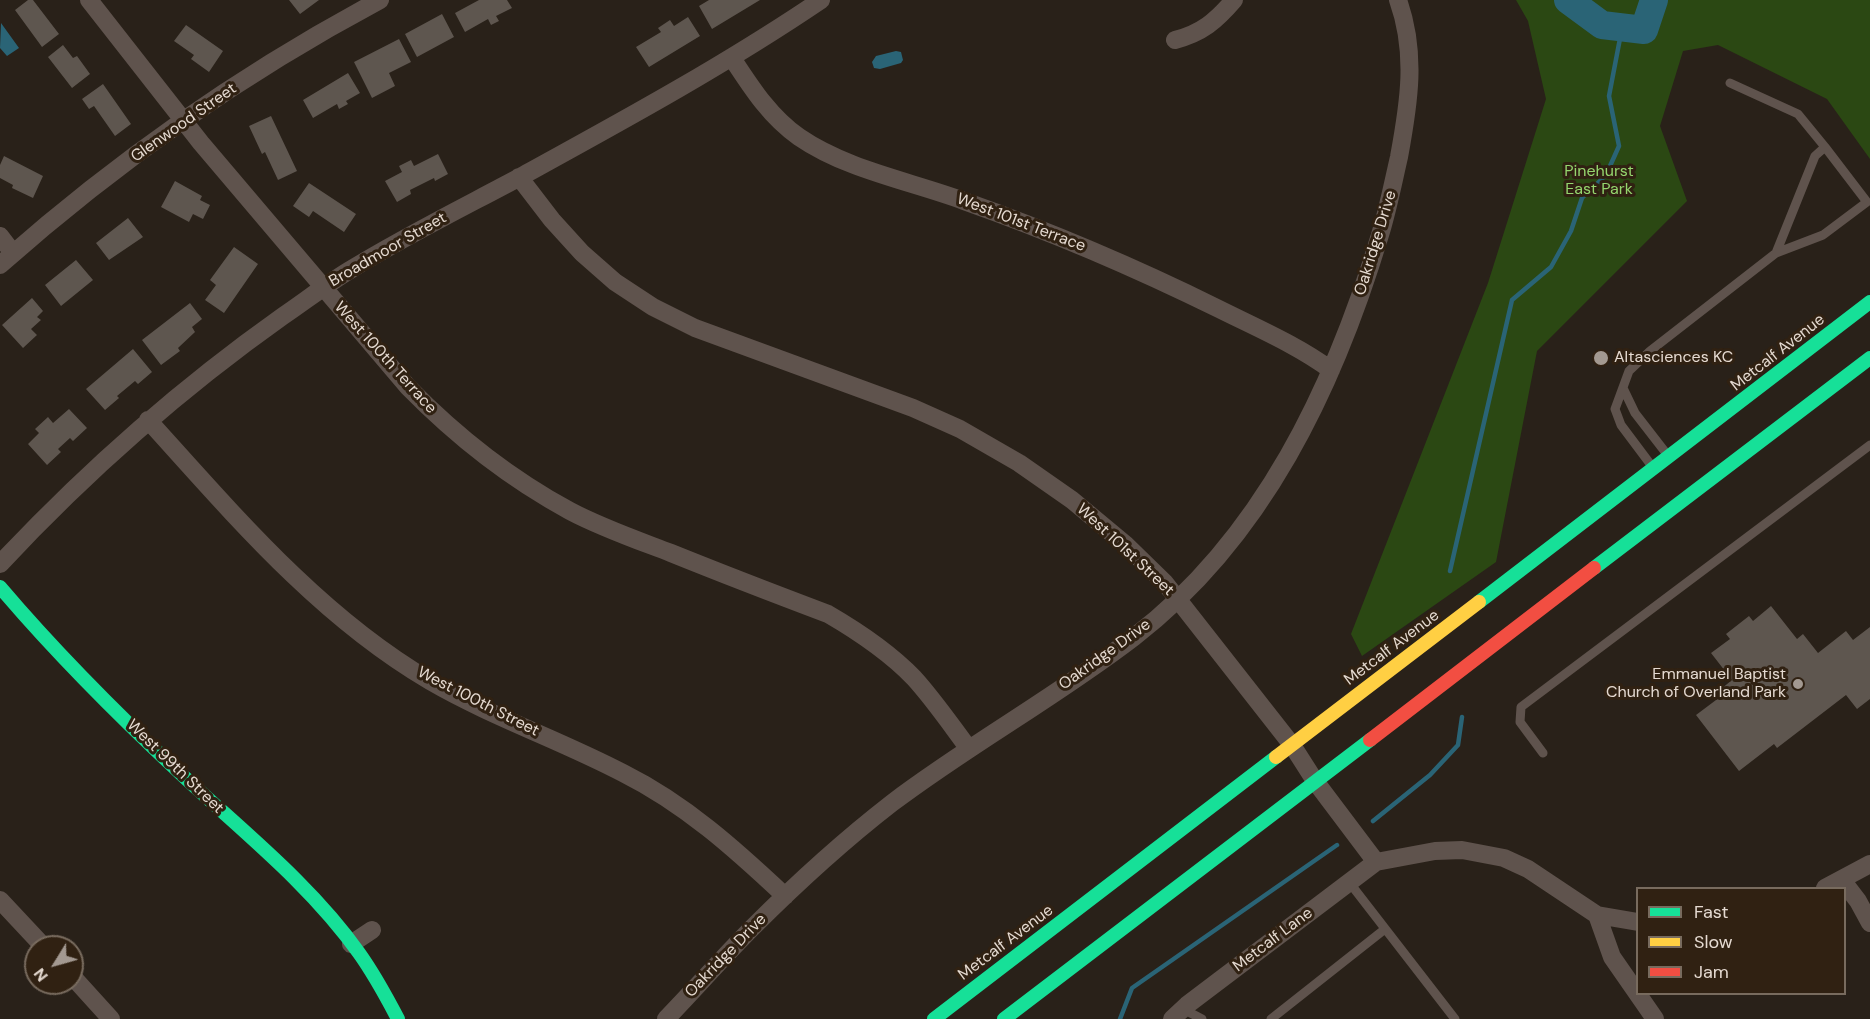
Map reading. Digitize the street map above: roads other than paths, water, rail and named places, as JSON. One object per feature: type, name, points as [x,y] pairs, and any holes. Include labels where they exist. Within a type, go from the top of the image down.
[{"type":"main road","name":"Metcalf Avenue","points":[[934,1019],[1870,302]]},
{"type":"main road","points":[[1004,1019],[1870,358]]},
{"type":"main road","name":"West 99th Street","points":[[0,587],[96,692],[318,903],[377,978],[398,1019]]},
{"type":"street","name":"West 100th Terrace","points":[[89,0],[184,121],[323,288],[408,387],[437,417],[483,455],[534,490],[572,512],[618,533],[828,614],[857,631],[887,652],[912,676],[969,749]]},
{"type":"street","name":"Broadmoor Street","points":[[0,564],[80,482],[148,420],[241,346],[323,288],[381,251],[668,96],[732,58],[821,0]]},
{"type":"street","points":[[1175,40],[1193,35],[1209,25],[1234,0]]},
{"type":"street","name":"Oakridge Drive","points":[[666,1019],[785,896],[835,850],[891,804],[1131,639],[1201,576],[1257,507],[1287,459],[1342,347],[1386,217],[1403,136],[1411,83],[1405,20],[1398,0]]},
{"type":"street","name":"Glenwood Street","points":[[7,259],[79,199],[184,121],[371,2]]},
{"type":"street","name":"West 101st Terrace","points":[[732,58],[753,90],[775,117],[798,136],[824,152],[846,162],[947,195],[1077,243],[1173,286],[1277,337],[1331,370]]},
{"type":"street","name":"West 101st Street","points":[[519,177],[552,220],[582,253],[615,282],[653,307],[695,328],[893,400],[960,429],[1019,463],[1072,500],[1126,545],[1165,583],[1292,745],[1315,781],[1376,862]]},
{"type":"street","points":[[0,236],[7,259]]},
{"type":"street","name":"West 100th Street","points":[[148,420],[219,498],[303,584],[332,611],[383,651],[460,697],[600,761],[659,793],[706,825],[785,896]]},
{"type":"street","points":[[1376,862],[1435,850],[1462,850],[1489,854],[1528,869],[1597,915],[1636,922]]},
{"type":"street","name":"Metcalf Lane","points":[[1177,1014],[1376,862]]},
{"type":"street","points":[[1827,887],[1870,864]]},
{"type":"street","points":[[1842,880],[1870,923]]},
{"type":"street","points":[[0,900],[33,935]]},
{"type":"street","points":[[1597,915],[1612,957],[1636,992]]},
{"type":"street","points":[[351,944],[372,930]]},
{"type":"street","points":[[84,989],[111,1019]]},
{"type":"street","points":[[1638,995],[1655,1019]]},
{"type":"lane","points":[[1653,469],[1621,425],[1615,409],[1629,371],[1650,351],[1776,253],[1823,235],[1867,202],[1798,114],[1730,83]]},
{"type":"lane","points":[[1776,253],[1815,156],[1825,147]]},
{"type":"lane","points":[[1623,388],[1635,413],[1670,457]]},
{"type":"lane","points":[[1543,753],[1520,722],[1521,707],[1870,445]]},
{"type":"lane","points":[[1349,882],[1455,1019]]},
{"type":"lane","points":[[1271,1019],[1386,929]]},
{"type":"lane","points":[[1177,1014],[1202,1019]]},
{"type":"water","points":[[1,23],[19,48],[7,56],[0,48]]},
{"type":"water","points":[[901,52],[903,60],[901,63],[880,69],[874,68],[872,62],[876,56]]},
{"type":"waterway","points":[[1568,0],[1602,25],[1644,30],[1654,0]]},
{"type":"waterway","points":[[1450,571],[1512,300],[1551,267],[1571,231],[1582,198],[1606,175],[1619,146],[1609,96],[1622,28]]},
{"type":"waterway","points":[[1373,821],[1430,775],[1458,745],[1462,717]]},
{"type":"waterway","points":[[1120,1019],[1132,988],[1337,845]]},
{"type":"place","name":"Altasciences KC","points":[[1601,358]]},
{"type":"place","name":"Emmanuel Baptist Church of Overland Park","points":[[1798,684]]},
{"type":"park label","name":"Pinehurst East Park","points":[[1599,181]]}]
